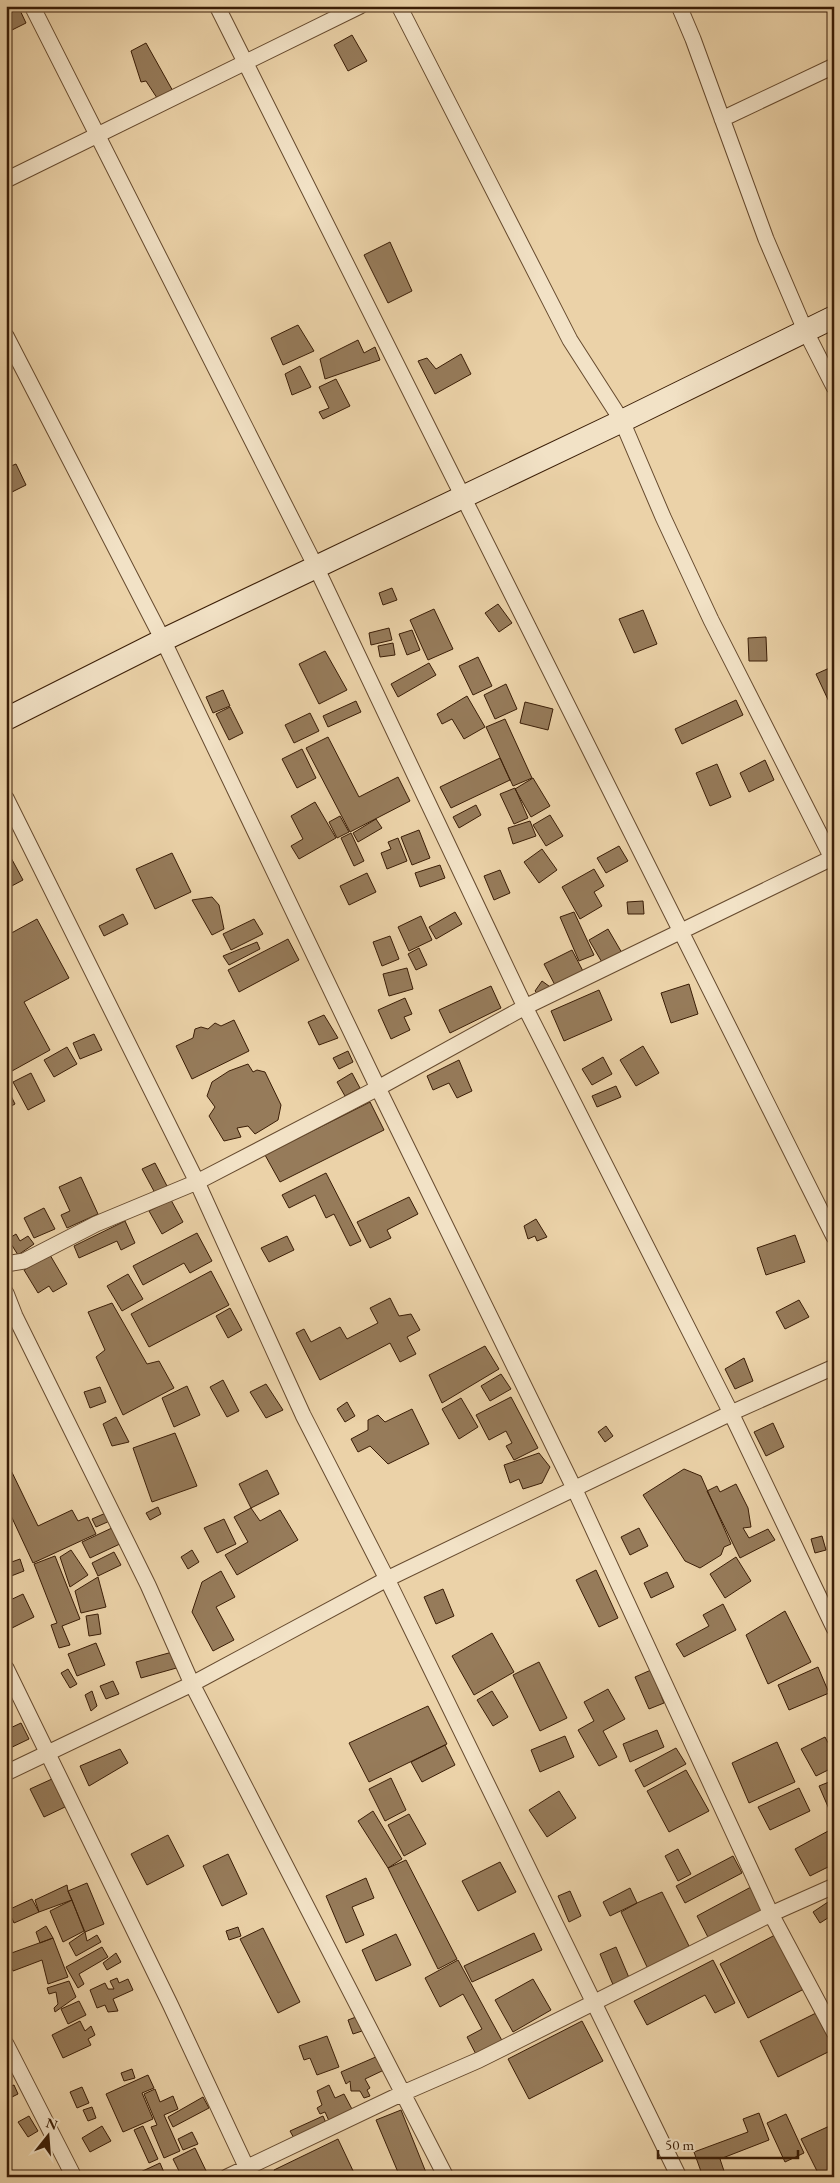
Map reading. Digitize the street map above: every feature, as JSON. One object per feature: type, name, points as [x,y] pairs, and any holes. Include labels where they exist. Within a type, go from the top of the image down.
[{"type":"street","points":[[32,6],[96,136],[316,567],[525,1007],[731,1414],[834,1628]]},
{"type":"street","points":[[217,6],[834,1237]]},
{"type":"street","points":[[6,180],[360,6]]},
{"type":"street","points":[[6,1264],[24,1261],[96,1224],[197,1182],[378,1088],[525,1007],[833,859],[711,620],[663,517],[622,421],[570,340],[399,6]]},
{"type":"street","points":[[679,6],[693,38],[766,239],[805,330],[834,387]]},
{"type":"street","points":[[722,119],[834,66]]},
{"type":"street","points":[[6,719],[163,640],[622,421],[834,316]]},
{"type":"street","points":[[6,336],[163,640],[378,1088],[575,1490],[771,1914],[834,2032]]},
{"type":"street","points":[[6,798],[197,1182],[303,1414],[387,1579],[679,2177]]},
{"type":"street","points":[[6,1293],[15,1316],[148,1585],[192,1684],[401,2094],[446,2177]]},
{"type":"street","points":[[6,1773],[48,1755],[192,1684],[387,1579],[731,1414],[834,1367]]},
{"type":"street","points":[[6,1668],[170,2004],[248,2172]]},
{"type":"street","points":[[227,2177],[248,2172],[401,2094],[479,2060],[771,1914],[834,1886]]},
{"type":"street","points":[[6,2044],[74,2177]]},
{"type":"building","points":[[18,6],[26,23],[6,33],[6,12]]},
{"type":"building","points":[[352,35],[367,61],[348,71],[334,45]]},
{"type":"building","points":[[146,43],[174,93],[159,101],[146,81],[141,82],[131,51]]},
{"type":"building","points":[[390,242],[412,291],[388,303],[364,255]]},
{"type":"building","points":[[298,325],[314,351],[283,365],[271,338]]},
{"type":"building","points":[[358,340],[364,353],[375,347],[380,360],[325,379],[320,359]]},
{"type":"building","points":[[461,354],[471,374],[435,394],[418,361],[427,358],[436,369]]},
{"type":"building","points":[[300,366],[311,387],[292,395],[285,374]]},
{"type":"building","points":[[336,379],[350,406],[323,419],[319,412],[329,408],[319,387]]},
{"type":"building","points":[[16,464],[26,485],[6,495],[6,468]]},
{"type":"building","points":[[392,588],[397,600],[383,605],[379,593]]},
{"type":"building","points":[[498,604],[512,623],[499,632],[485,613]]},
{"type":"building","points":[[434,609],[453,649],[428,660],[410,620]]},
{"type":"building","points":[[643,610],[657,644],[634,653],[619,619]]},
{"type":"building","points":[[389,628],[392,640],[371,645],[369,633]]},
{"type":"building","points":[[412,630],[420,650],[407,655],[399,634]]},
{"type":"building","points":[[766,637],[767,661],[749,661],[748,638]]},
{"type":"building","points":[[393,643],[395,655],[380,657],[378,646]]},
{"type":"building","points":[[325,651],[347,690],[319,704],[299,664]]},
{"type":"building","points":[[478,657],[492,686],[473,695],[459,666]]},
{"type":"building","points":[[429,663],[436,675],[398,697],[391,684]]},
{"type":"building","points":[[834,666],[834,705],[831,706],[816,674]]},
{"type":"building","points":[[506,684],[517,709],[495,719],[484,695]]},
{"type":"building","points":[[223,690],[230,706],[213,713],[206,697]]},
{"type":"building","points":[[467,696],[485,727],[464,739],[452,719],[442,724],[437,714]]},
{"type":"building","points":[[736,700],[743,715],[682,744],[675,729]]},
{"type":"building","points":[[356,701],[361,712],[328,727],[323,716]]},
{"type":"building","points":[[525,702],[553,709],[548,730],[520,723]]},
{"type":"building","points":[[230,707],[243,733],[229,740],[216,714]]},
{"type":"building","points":[[310,713],[319,731],[294,743],[285,725]]},
{"type":"building","points":[[505,719],[532,778],[513,786],[486,727]]},
{"type":"building","points":[[328,737],[359,797],[398,777],[410,801],[350,832],[306,748]]},
{"type":"building","points":[[302,749],[316,778],[297,788],[282,759]]},
{"type":"building","points":[[500,758],[510,780],[451,808],[440,787]]},
{"type":"building","points":[[765,760],[774,780],[749,792],[740,773]]},
{"type":"building","points":[[717,764],[731,797],[710,806],[696,773]]},
{"type":"building","points":[[533,778],[550,806],[531,817],[515,789]]},
{"type":"building","points":[[515,788],[528,818],[514,824],[500,794]]},
{"type":"building","points":[[315,802],[336,838],[299,859],[291,846],[303,839],[291,816]]},
{"type":"building","points":[[476,805],[481,815],[459,828],[453,817]]},
{"type":"building","points":[[550,815],[563,836],[546,846],[533,825]]},
{"type":"building","points":[[340,816],[349,832],[337,838],[329,822]]},
{"type":"building","points":[[376,819],[382,828],[358,842],[353,833]]},
{"type":"building","points":[[530,821],[536,836],[513,844],[508,828]]},
{"type":"building","points":[[419,830],[430,858],[412,865],[401,837]]},
{"type":"building","points":[[351,833],[364,861],[354,866],[341,838]]},
{"type":"building","points":[[398,838],[407,861],[387,869],[381,853],[391,849],[388,842]]},
{"type":"building","points":[[619,846],[628,861],[606,873],[597,858]]},
{"type":"building","points":[[542,849],[557,870],[539,883],[524,862]]},
{"type":"building","points":[[172,853],[191,892],[155,909],[136,869]]},
{"type":"building","points":[[9,854],[23,880],[6,889],[6,855]]},
{"type":"building","points":[[440,865],[445,878],[420,887],[415,873]]},
{"type":"building","points":[[594,869],[604,886],[594,892],[602,906],[580,919],[562,887]]},
{"type":"building","points":[[500,870],[510,893],[494,900],[484,876]]},
{"type":"building","points":[[367,873],[376,892],[349,905],[340,886]]},
{"type":"building","points":[[212,897],[219,905],[224,929],[212,935],[192,900]]},
{"type":"building","points":[[643,901],[644,914],[628,914],[627,902]]},
{"type":"building","points":[[455,912],[462,924],[436,939],[429,927]]},
{"type":"building","points":[[574,912],[594,955],[579,961],[560,917]]},
{"type":"building","points":[[123,914],[128,924],[104,936],[99,926]]},
{"type":"building","points":[[421,916],[432,940],[409,951],[398,927]]},
{"type":"building","points":[[37,919],[69,978],[24,1002],[50,1050],[12,1071],[6,1061],[6,936]]},
{"type":"building","points":[[254,919],[263,934],[231,950],[223,934]]},
{"type":"building","points":[[608,929],[622,953],[603,964],[589,940]]},
{"type":"building","points":[[390,936],[399,959],[382,966],[373,942]]},
{"type":"building","points":[[288,939],[299,960],[239,992],[228,970]]},
{"type":"building","points":[[257,942],[260,949],[229,965],[223,956]]},
{"type":"building","points":[[419,948],[427,965],[416,970],[408,954]]},
{"type":"building","points":[[572,950],[584,973],[556,987],[544,964]]},
{"type":"building","points":[[407,968],[413,989],[389,996],[383,974]]},
{"type":"building","points":[[542,981],[553,989],[540,996],[535,991]]},
{"type":"building","points":[[689,984],[698,1014],[671,1023],[661,993]]},
{"type":"building","points":[[491,986],[501,1008],[450,1033],[439,1010]]},
{"type":"building","points":[[599,990],[612,1020],[564,1041],[551,1011]]},
{"type":"building","points":[[405,998],[412,1014],[404,1017],[410,1030],[391,1039],[378,1010]]},
{"type":"building","points":[[324,1015],[338,1038],[319,1045],[308,1022]]},
{"type":"building","points":[[234,1020],[249,1051],[192,1079],[176,1046],[193,1038],[195,1029],[201,1027],[208,1029],[215,1023],[221,1026]]},
{"type":"building","points":[[94,1034],[102,1050],[80,1059],[73,1043]]},
{"type":"building","points":[[643,1046],[659,1073],[636,1086],[620,1060]]},
{"type":"building","points":[[67,1047],[77,1064],[54,1077],[44,1060]]},
{"type":"building","points":[[348,1051],[353,1062],[339,1069],[333,1058]]},
{"type":"building","points":[[603,1057],[612,1074],[592,1085],[582,1069]]},
{"type":"building","points":[[459,1060],[472,1091],[457,1098],[449,1083],[433,1090],[427,1076]]},
{"type":"building","points":[[248,1064],[253,1072],[257,1070],[265,1072],[281,1105],[278,1120],[255,1134],[248,1126],[237,1128],[241,1137],[224,1141],[209,1116],[215,1107],[207,1096],[212,1082],[229,1071]]},
{"type":"building","points":[[31,1073],[45,1101],[28,1110],[13,1082]]},
{"type":"building","points":[[352,1073],[360,1088],[345,1096],[337,1082]]},
{"type":"building","points":[[6,1086],[15,1104],[6,1109]]},
{"type":"building","points":[[616,1086],[621,1097],[597,1107],[592,1096]]},
{"type":"building","points":[[370,1102],[384,1130],[280,1182],[265,1155]]},
{"type":"building","points":[[155,1163],[167,1186],[155,1193],[142,1169]]},
{"type":"building","points":[[326,1173],[361,1241],[350,1246],[334,1214],[326,1218],[315,1195],[289,1208],[282,1195]]},
{"type":"building","points":[[81,1177],[98,1214],[67,1228],[61,1215],[70,1211],[59,1187]]},
{"type":"building","points":[[409,1197],[418,1214],[387,1230],[391,1238],[370,1248],[357,1222]]},
{"type":"building","points":[[171,1200],[183,1222],[162,1234],[149,1211]]},
{"type":"building","points":[[44,1208],[55,1229],[34,1238],[24,1218]]},
{"type":"building","points":[[536,1219],[547,1237],[537,1241],[535,1236],[528,1239],[524,1226]]},
{"type":"building","points":[[125,1221],[135,1243],[121,1250],[117,1241],[79,1258],[74,1246]]},
{"type":"building","points":[[197,1233],[212,1261],[190,1273],[184,1263],[143,1285],[133,1266]]},
{"type":"building","points":[[16,1234],[20,1241],[28,1236],[34,1244],[18,1255],[8,1239]]},
{"type":"building","points":[[795,1235],[805,1262],[766,1275],[757,1248]]},
{"type":"building","points":[[287,1236],[294,1250],[269,1262],[261,1248]]},
{"type":"building","points":[[50,1255],[67,1284],[53,1292],[49,1286],[38,1293],[24,1270]]},
{"type":"building","points":[[211,1271],[229,1305],[149,1347],[131,1314]]},
{"type":"building","points":[[128,1274],[143,1299],[122,1311],[107,1286]]},
{"type":"building","points":[[390,1298],[399,1316],[411,1314],[420,1330],[407,1337],[416,1354],[400,1362],[390,1343],[320,1380],[296,1333],[304,1329],[311,1342],[340,1327],[347,1339],[378,1323],[370,1308]]},
{"type":"building","points":[[799,1300],[809,1317],[785,1329],[776,1312]]},
{"type":"building","points":[[112,1303],[147,1364],[159,1361],[174,1388],[123,1415],[96,1357],[105,1350],[88,1312]]},
{"type":"building","points":[[230,1308],[242,1330],[228,1338],[216,1316]]},
{"type":"building","points":[[485,1346],[499,1369],[442,1403],[429,1375]]},
{"type":"building","points":[[744,1358],[753,1381],[735,1389],[725,1369]]},
{"type":"building","points":[[501,1374],[511,1389],[490,1401],[481,1386]]},
{"type":"building","points":[[223,1380],[239,1411],[227,1417],[210,1387]]},
{"type":"building","points":[[266,1384],[283,1410],[266,1418],[250,1392]]},
{"type":"building","points":[[187,1386],[200,1415],[174,1427],[162,1398]]},
{"type":"building","points":[[100,1387],[106,1402],[90,1408],[84,1392]]},
{"type":"building","points":[[511,1397],[538,1448],[514,1460],[506,1446],[512,1443],[506,1431],[489,1440],[476,1415]]},
{"type":"building","points":[[461,1398],[478,1427],[459,1439],[442,1409]]},
{"type":"building","points":[[347,1402],[355,1416],[345,1422],[337,1409]]},
{"type":"building","points":[[412,1409],[429,1444],[388,1464],[370,1446],[358,1452],[351,1439],[368,1430],[368,1420],[378,1415],[385,1422]]},
{"type":"building","points":[[116,1417],[129,1442],[112,1446],[103,1424]]},
{"type":"building","points":[[773,1423],[784,1447],[766,1456],[754,1432]]},
{"type":"building","points":[[606,1426],[613,1436],[605,1442],[598,1432]]},
{"type":"building","points":[[175,1433],[197,1486],[152,1502],[133,1448]]},
{"type":"building","points":[[539,1453],[550,1467],[542,1483],[523,1489],[519,1479],[510,1483],[504,1465]]},
{"type":"building","points":[[6,1460],[38,1526],[72,1510],[78,1521],[88,1517],[96,1534],[33,1563],[6,1505]]},
{"type":"building","points":[[684,1469],[701,1476],[731,1544],[724,1547],[721,1555],[700,1568],[685,1561],[643,1495]]},
{"type":"building","points":[[267,1470],[279,1494],[251,1508],[239,1484]]},
{"type":"building","points":[[736,1484],[748,1508],[751,1527],[743,1528],[749,1538],[768,1529],[775,1540],[740,1558],[707,1491],[717,1486],[720,1492]]},
{"type":"building","points":[[158,1507],[161,1514],[150,1520],[146,1513]]},
{"type":"building","points":[[251,1508],[260,1521],[280,1510],[298,1540],[237,1575],[225,1555],[248,1542],[234,1517]]},
{"type":"building","points":[[108,1512],[112,1520],[96,1527],[92,1519]]},
{"type":"building","points":[[224,1519],[236,1544],[217,1553],[204,1528]]},
{"type":"building","points":[[114,1527],[122,1543],[90,1558],[82,1542]]},
{"type":"building","points":[[639,1528],[648,1546],[630,1555],[621,1537]]},
{"type":"building","points":[[822,1536],[826,1550],[815,1553],[811,1539]]},
{"type":"building","points":[[71,1550],[88,1575],[70,1587],[60,1557]]},
{"type":"building","points":[[192,1550],[199,1562],[188,1569],[181,1557]]},
{"type":"building","points":[[114,1552],[121,1565],[98,1576],[92,1563]]},
{"type":"building","points":[[55,1556],[80,1619],[62,1626],[70,1645],[59,1648],[51,1625],[57,1623],[34,1564]]},
{"type":"building","points":[[736,1557],[751,1581],[725,1598],[710,1574]]},
{"type":"building","points":[[20,1559],[24,1571],[6,1578],[6,1564]]},
{"type":"building","points":[[596,1570],[618,1618],[599,1627],[576,1580]]},
{"type":"building","points":[[221,1571],[235,1597],[216,1607],[234,1640],[213,1651],[192,1612],[202,1582]]},
{"type":"building","points":[[667,1572],[674,1587],[651,1598],[644,1583]]},
{"type":"building","points":[[98,1577],[106,1607],[81,1613],[75,1591]]},
{"type":"building","points":[[443,1589],[454,1616],[436,1624],[424,1597]]},
{"type":"building","points":[[23,1594],[34,1617],[12,1628],[6,1616],[6,1602]]},
{"type":"building","points":[[723,1604],[736,1630],[684,1657],[676,1644],[709,1626],[703,1615]]},
{"type":"building","points":[[785,1611],[811,1662],[768,1684],[746,1635]]},
{"type":"building","points":[[98,1614],[101,1634],[89,1636],[86,1616]]},
{"type":"building","points":[[492,1633],[514,1672],[474,1695],[452,1656]]},
{"type":"building","points":[[96,1643],[105,1665],[77,1676],[68,1654]]},
{"type":"building","points":[[176,1651],[180,1667],[141,1678],[136,1662]]},
{"type":"building","points":[[539,1662],[567,1718],[540,1731],[513,1675]]},
{"type":"building","points":[[818,1667],[829,1693],[789,1710],[778,1685]]},
{"type":"building","points":[[68,1669],[77,1684],[70,1688],[61,1673]]},
{"type":"building","points":[[651,1670],[664,1703],[649,1709],[635,1677]]},
{"type":"building","points":[[113,1681],[119,1694],[106,1699],[100,1686]]},
{"type":"building","points":[[608,1689],[625,1719],[603,1731],[617,1757],[599,1766],[578,1730],[594,1721],[584,1702]]},
{"type":"building","points":[[92,1691],[97,1706],[91,1711],[85,1695]]},
{"type":"building","points":[[492,1691],[508,1717],[493,1726],[477,1700]]},
{"type":"building","points":[[428,1706],[447,1744],[369,1782],[349,1743]]},
{"type":"building","points":[[21,1723],[29,1739],[6,1750],[6,1730]]},
{"type":"building","points":[[657,1730],[664,1747],[630,1762],[623,1744]]},
{"type":"building","points":[[565,1736],[574,1757],[540,1772],[531,1750]]},
{"type":"building","points":[[825,1737],[834,1754],[834,1767],[816,1776],[801,1749]]},
{"type":"building","points":[[777,1742],[795,1782],[749,1803],[732,1763]]},
{"type":"building","points":[[445,1745],[455,1765],[422,1782],[411,1762]]},
{"type":"building","points":[[676,1748],[686,1764],[644,1787],[635,1770]]},
{"type":"building","points":[[120,1749],[128,1763],[89,1786],[80,1766]]},
{"type":"building","points":[[686,1770],[709,1811],[669,1832],[647,1791]]},
{"type":"building","points":[[391,1778],[406,1810],[385,1821],[369,1789]]},
{"type":"building","points":[[52,1779],[65,1807],[44,1817],[30,1789]]},
{"type":"building","points":[[834,1780],[834,1807],[829,1809],[819,1786]]},
{"type":"building","points":[[799,1788],[810,1811],[770,1830],[758,1807]]},
{"type":"building","points":[[559,1791],[576,1818],[547,1837],[529,1810]]},
{"type":"building","points":[[373,1811],[402,1859],[388,1868],[358,1821]]},
{"type":"building","points":[[409,1814],[426,1844],[404,1856],[388,1825]]},
{"type":"building","points":[[830,1830],[834,1838],[834,1864],[810,1876],[795,1849]]},
{"type":"building","points":[[168,1835],[184,1866],[147,1885],[131,1854]]},
{"type":"building","points":[[678,1849],[691,1874],[678,1881],[665,1856]]},
{"type":"building","points":[[228,1854],[247,1894],[222,1906],[203,1866]]},
{"type":"building","points":[[733,1856],[742,1873],[685,1903],[676,1886]]},
{"type":"building","points":[[406,1860],[457,1959],[438,1969],[388,1868]]},
{"type":"building","points":[[500,1862],[516,1892],[478,1911],[462,1881]]},
{"type":"building","points":[[366,1878],[374,1898],[352,1907],[364,1935],[346,1943],[326,1896]]},
{"type":"building","points":[[87,1883],[104,1924],[85,1932],[68,1891]]},
{"type":"building","points":[[67,1885],[72,1900],[39,1912],[35,1900]]},
{"type":"building","points":[[751,1887],[764,1913],[710,1941],[697,1916]]},
{"type":"building","points":[[630,1888],[637,1903],[610,1916],[603,1902]]},
{"type":"building","points":[[570,1891],[581,1916],[569,1922],[558,1896]]},
{"type":"building","points":[[662,1892],[690,1948],[648,1969],[621,1912]]},
{"type":"building","points":[[834,1898],[834,1914],[820,1923],[813,1912]]},
{"type":"building","points":[[32,1899],[39,1912],[14,1923],[8,1910]]},
{"type":"building","points":[[72,1900],[84,1931],[63,1942],[50,1911]]},
{"type":"building","points":[[46,1926],[53,1938],[40,1943],[36,1932]]},
{"type":"building","points":[[238,1927],[241,1936],[229,1940],[226,1931]]},
{"type":"building","points":[[263,1928],[300,2002],[278,2013],[240,1939]]},
{"type":"building","points":[[85,1932],[87,1941],[97,1935],[101,1942],[76,1956],[69,1943]]},
{"type":"building","points":[[534,1933],[542,1950],[472,1982],[464,1966]]},
{"type":"building","points":[[396,1934],[411,1965],[376,1981],[362,1950]]},
{"type":"building","points":[[775,1935],[804,1989],[748,2018],[720,1964]]},
{"type":"building","points":[[53,1938],[68,1977],[48,1984],[42,1960],[13,1971],[6,1955]]},
{"type":"building","points":[[102,1947],[108,1957],[79,1974],[84,1984],[78,1988],[66,1967]]},
{"type":"building","points":[[616,1947],[630,1980],[614,1987],[600,1954]]},
{"type":"building","points":[[116,1953],[121,1962],[107,1970],[103,1963]]},
{"type":"building","points":[[458,1960],[505,2046],[479,2060],[467,2037],[482,2029],[463,1994],[440,2007],[425,1978]]},
{"type":"building","points":[[713,1960],[735,2003],[715,2013],[705,1995],[647,2025],[634,2001]]},
{"type":"building","points":[[117,1978],[119,1983],[128,1979],[133,1990],[113,1999],[118,2011],[108,2012],[105,2005],[97,2008],[90,1990],[105,1983],[108,1989],[114,1989],[110,1981]]},
{"type":"building","points":[[533,1979],[551,2010],[513,2032],[495,2000]]},
{"type":"building","points":[[69,1981],[76,1997],[55,2012],[54,2008],[58,2004],[56,1992],[49,1994],[47,1988]]},
{"type":"building","points":[[79,2001],[86,2015],[68,2024],[61,2009]]},
{"type":"building","points":[[818,2012],[834,2043],[834,2049],[778,2077],[760,2041]]},
{"type":"building","points":[[356,2017],[362,2031],[353,2034],[348,2020]]},
{"type":"building","points":[[80,2021],[85,2031],[91,2026],[95,2035],[88,2039],[91,2045],[63,2058],[52,2035]]},
{"type":"building","points":[[582,2021],[603,2061],[529,2099],[508,2059]]},
{"type":"building","points":[[327,2036],[339,2067],[317,2075],[310,2058],[304,2060],[299,2046]]},
{"type":"building","points":[[378,2056],[384,2070],[365,2079],[370,2088],[367,2090],[370,2096],[364,2098],[360,2091],[351,2091],[350,2081],[346,2084],[341,2072]]},
{"type":"building","points":[[132,2069],[135,2078],[124,2081],[121,2073]]},
{"type":"building","points":[[148,2075],[154,2088],[142,2093],[153,2119],[123,2132],[106,2094]]},
{"type":"building","points":[[14,2085],[18,2094],[6,2100],[6,2088]]},
{"type":"building","points":[[329,2085],[335,2098],[344,2094],[353,2111],[330,2123],[325,2112],[320,2114],[317,2108],[322,2105],[317,2091]]},
{"type":"building","points":[[82,2087],[89,2103],[77,2108],[70,2092]]},
{"type":"building","points":[[155,2089],[160,2102],[173,2096],[178,2109],[164,2115],[180,2151],[164,2158],[151,2127],[157,2125],[144,2094]]},
{"type":"building","points":[[203,2097],[209,2108],[173,2127],[168,2117]]},
{"type":"building","points":[[92,2107],[96,2118],[88,2121],[83,2110]]},
{"type":"building","points":[[401,2110],[427,2175],[422,2177],[400,2177],[376,2120]]},
{"type":"building","points":[[759,2113],[769,2140],[720,2159],[726,2177],[703,2177],[694,2152],[748,2132],[743,2119]]},
{"type":"building","points":[[786,2114],[804,2153],[785,2162],[767,2123]]},
{"type":"building","points":[[29,2116],[38,2131],[28,2137],[18,2122]]},
{"type":"building","points":[[323,2116],[327,2125],[295,2140],[290,2131]]},
{"type":"building","points":[[834,2124],[834,2177],[820,2177],[801,2139]]},
{"type":"building","points":[[102,2126],[111,2141],[90,2152],[82,2138]]},
{"type":"building","points":[[143,2126],[158,2159],[149,2163],[134,2130]]},
{"type":"building","points":[[192,2132],[198,2144],[183,2150],[178,2139]]},
{"type":"building","points":[[338,2139],[356,2177],[277,2177],[274,2170]]},
{"type":"building","points":[[195,2148],[209,2177],[182,2177],[173,2159]]},
{"type":"building","points":[[160,2163],[166,2177],[135,2177],[134,2175]]}]
